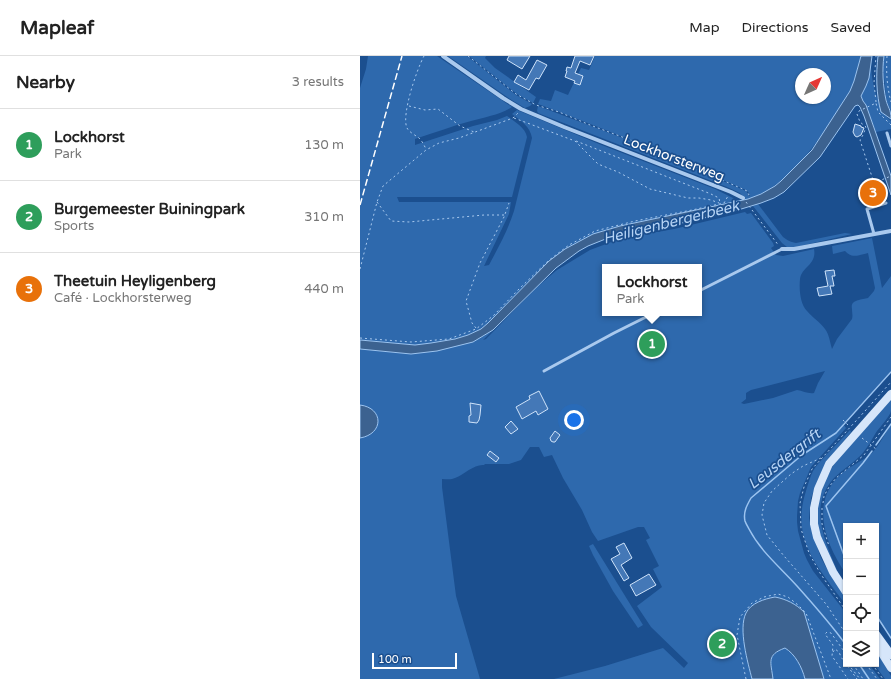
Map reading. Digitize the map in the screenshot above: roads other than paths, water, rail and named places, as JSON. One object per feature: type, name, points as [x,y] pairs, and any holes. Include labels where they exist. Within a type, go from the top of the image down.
[{"type":"main road","points":[[843,587],[833,572],[817,537],[814,524],[814,508],[818,489],[829,464],[891,394]]},
{"type":"main road","points":[[879,638],[891,655]]},
{"type":"main road","points":[[879,649],[891,668]]},
{"type":"street","name":"Lockhorsterweg","points":[[443,56],[520,109],[731,192],[743,199]]},
{"type":"street","points":[[782,249],[794,249],[891,231]]},
{"type":"lane","points":[[887,133],[891,146]]},
{"type":"lane","points":[[874,234],[867,209],[886,203]]},
{"type":"lane","points":[[702,289],[782,249]]},
{"type":"lane","points":[[544,371],[648,316]]},
{"type":"water","name":"Heiligenbergerbeek","points":[[861,56],[872,56],[869,78],[861,96],[866,105],[891,176],[891,195],[864,116],[858,105],[855,106],[820,157],[784,192],[774,198],[738,210],[608,238],[588,246],[556,268],[493,330],[473,342],[437,351],[411,354],[360,349],[360,340],[415,345],[455,339],[468,335],[481,329],[488,323],[549,261],[565,249],[593,234],[620,226],[748,199],[775,186],[812,150],[850,91]]},
{"type":"water","points":[[878,56],[884,56],[884,84],[891,119],[881,112],[879,105],[877,84]]},
{"type":"water","points":[[360,405],[368,407],[374,411],[378,421],[374,432],[368,436],[360,438]]},
{"type":"water","points":[[775,597],[791,602],[804,612],[824,679],[805,679],[798,661],[785,648],[772,656],[771,664],[773,679],[752,679],[744,646],[744,620],[746,613],[754,604],[762,600]]},
{"type":"waterway","name":"Leusdergrift","points":[[843,641],[816,607],[759,545],[745,522],[745,512],[751,498],[802,455],[836,433],[891,372]]},
{"type":"waterway","points":[[876,445],[891,424]]},
{"type":"waterway","points":[[845,559],[826,506],[872,451]]},
{"type":"waterway","points":[[879,620],[891,638]]},
{"type":"waterway","name":"Leusdergrift","points":[[861,667],[869,679]]},
{"type":"railway","points":[[360,205],[402,56]]},
{"type":"place","name":"Theetuin Heyligenberg","points":[[873,193]]},
{"type":"place","name":"Lockhorst","points":[[652,344]]},
{"type":"place","name":"Burgemeester Buiningpark","points":[[722,644]]}]
